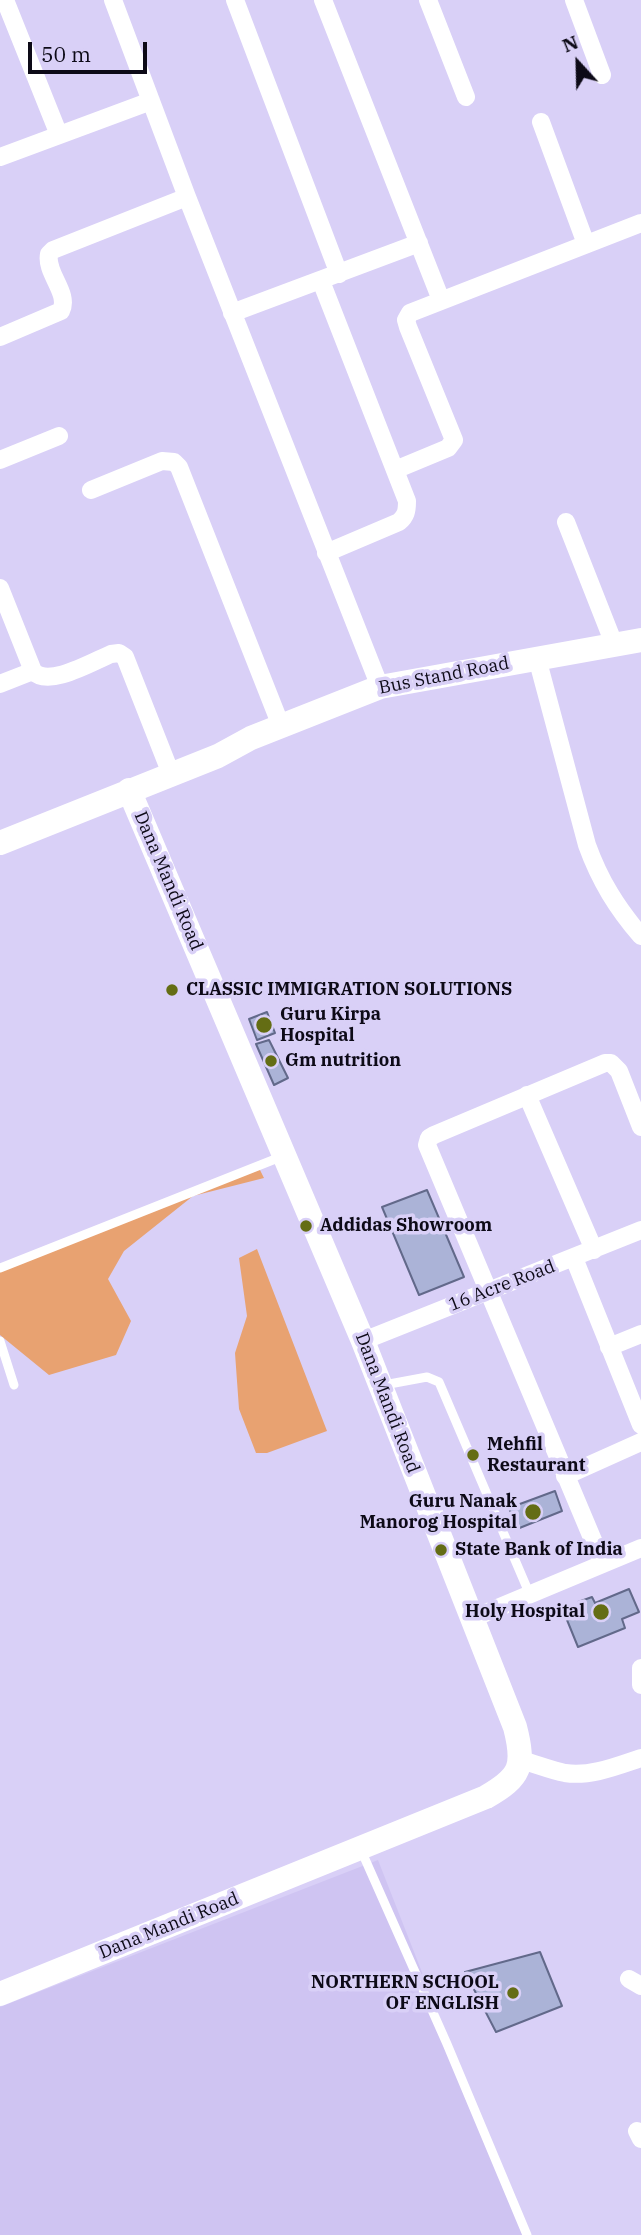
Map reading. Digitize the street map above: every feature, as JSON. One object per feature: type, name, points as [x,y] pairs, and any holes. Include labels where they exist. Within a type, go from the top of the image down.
[{"type":"street","points":[[5,0],[59,135]]},
{"type":"street","points":[[113,0],[232,313],[380,687]]},
{"type":"street","points":[[235,0],[339,274]]},
{"type":"street","points":[[323,0],[441,300]]},
{"type":"street","points":[[428,0],[466,97]]},
{"type":"street","points":[[574,0],[602,75]]},
{"type":"street","points":[[0,157],[151,101]]},
{"type":"street","points":[[541,122],[586,244]]},
{"type":"street","points":[[0,337],[61,311],[63,300],[48,264],[53,250],[187,197]]},
{"type":"street","points":[[395,470],[448,448],[454,440],[406,320],[410,313],[641,223]]},
{"type":"street","points":[[232,313],[419,243]]},
{"type":"street","points":[[321,281],[407,501],[405,517],[399,522],[326,553]]},
{"type":"street","points":[[0,460],[59,436]]},
{"type":"street","points":[[91,490],[162,461],[174,462],[179,467],[281,726]]},
{"type":"street","points":[[566,522],[614,644]]},
{"type":"street","points":[[0,588],[37,676],[57,677],[111,654],[119,653],[125,657],[171,774]]},
{"type":"street","name":"Bus Stand Road","points":[[0,843],[171,774],[218,757],[258,749],[377,703],[614,644],[641,640]]},
{"type":"street","name":"Bus Stand Road","points":[[218,757],[243,741],[380,687],[539,663],[641,652]]},
{"type":"street","points":[[539,663],[597,874],[612,901],[641,936]]},
{"type":"street","points":[[0,684],[33,671]]},
{"type":"street","name":"Dana Mandi Road","points":[[0,1994],[485,1797],[514,1776],[522,1760],[515,1727],[381,1385],[129,790]]},
{"type":"street","points":[[603,1564],[427,1145],[429,1138],[434,1135],[605,1063],[611,1063],[619,1071],[641,1127]]},
{"type":"street","points":[[527,1095],[594,1250]]},
{"type":"street","name":"16 Acre Road","points":[[363,1341],[641,1230]]},
{"type":"street","points":[[574,1258],[641,1425]]},
{"type":"street","points":[[609,1347],[641,1334]]},
{"type":"street","points":[[565,1476],[641,1442]]},
{"type":"street","points":[[471,1619],[641,1548]]},
{"type":"street","points":[[641,1668],[641,1685]]},
{"type":"street","points":[[522,1760],[565,1773],[579,1774],[641,1758]]},
{"type":"lane","points":[[0,1268],[284,1156]]},
{"type":"lane","points":[[0,1341],[14,1385]]},
{"type":"lane","points":[[381,1385],[427,1377],[439,1382],[530,1595]]},
{"type":"lane","points":[[361,1849],[527,2235]]},
{"type":"shaded area","points":[[257,1164],[264,1178],[193,1196],[124,1251],[108,1279],[131,1321],[116,1355],[49,1375],[0,1335],[0,1270]]},
{"type":"shaded area","points":[[257,1249],[327,1431],[267,1453],[256,1453],[239,1409],[235,1353],[247,1316],[239,1258]]},
{"type":"shaded area","points":[[378,1860],[525,2235],[0,2235],[0,2007]]},
{"type":"building","points":[[267,1012],[275,1033],[257,1040],[249,1019]]},
{"type":"building","name":"Gm nutrition","points":[[269,1040],[288,1078],[274,1085],[256,1044]]},
{"type":"building","points":[[427,1190],[464,1277],[419,1295],[382,1207]]},
{"type":"building","points":[[555,1491],[562,1511],[517,1529],[509,1508]]},
{"type":"building","points":[[629,1589],[639,1612],[622,1619],[625,1628],[578,1647],[565,1615],[581,1609],[578,1602],[592,1597],[595,1603]]},
{"type":"building","points":[[540,1952],[562,2006],[496,2032],[465,1972]]},
{"type":"place","name":"CLASSIC IMMIGRATION SOLUTIONS","points":[[172,990]]},
{"type":"place","name":"Guru Kirpa Hospital","points":[[264,1025]]},
{"type":"place","name":"Gm nutrition","points":[[271,1061]]},
{"type":"place","name":"Addidas Showroom","points":[[306,1226]]},
{"type":"place","name":"Mehfil Restaurant","points":[[473,1455]]},
{"type":"place","name":"Guru Nanak Manorog Hospital","points":[[533,1512]]},
{"type":"place","name":"State Bank of India","points":[[441,1550]]},
{"type":"place","name":"Holy Hospital","points":[[601,1612]]},
{"type":"place","name":"NORTHERN SCHOOL OF ENGLISH","points":[[513,1993]]}]
